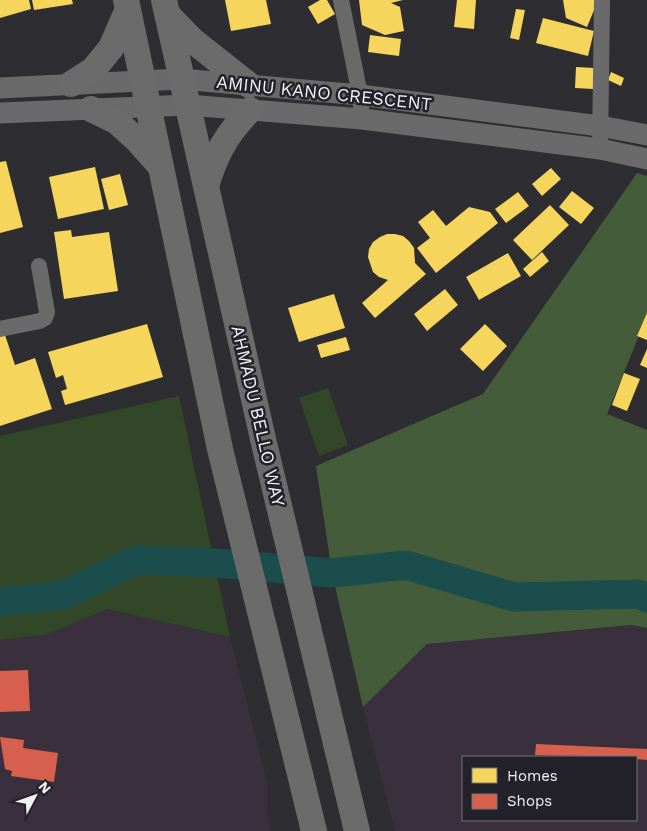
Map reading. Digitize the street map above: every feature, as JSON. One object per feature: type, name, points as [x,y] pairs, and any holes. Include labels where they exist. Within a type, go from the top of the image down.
[{"type":"main road","points":[[127,4],[220,449],[314,831]]},
{"type":"main road","points":[[71,84],[93,70],[110,48],[127,4]]},
{"type":"main road","points":[[165,7],[192,40],[250,98],[214,160],[206,186]]},
{"type":"main road","name":"AHMADU BELLO WAY","points":[[165,7],[262,439],[357,831]]},
{"type":"main road","points":[[91,109],[116,121],[138,141],[162,168]]},
{"type":"street","points":[[341,0],[360,94],[362,119]]},
{"type":"street","points":[[600,149],[602,0]]},
{"type":"street","name":"AMINU KANO CRESCENT","points":[[0,88],[181,79],[250,98],[362,119],[600,149],[647,159]]},
{"type":"street","name":"AMINU KANO CRESCENT","points":[[0,113],[188,105],[250,98],[360,94],[600,126],[647,135]]},
{"type":"street","points":[[0,328],[40,321],[45,318],[47,312],[39,266]]},
{"type":"shaded area","points":[[108,609],[230,637],[268,786],[267,815],[270,831],[0,831],[0,640],[45,635]]},
{"type":"shaded area","points":[[631,625],[647,628],[647,831],[395,831],[363,707],[426,644]]},
{"type":"green space","points":[[637,173],[647,176],[647,316],[607,414],[647,430],[647,628],[631,625],[427,644],[363,707],[332,573],[316,466],[483,394]]},
{"type":"green space","points":[[328,388],[348,445],[319,456],[299,398]]},
{"type":"green space","points":[[179,396],[230,637],[108,609],[45,635],[0,640],[0,436]]},
{"type":"building: Homes","points":[[0,0],[29,0],[31,9],[0,18]]},
{"type":"building: Homes","points":[[32,0],[72,0],[73,4],[34,10]]},
{"type":"building: Homes","points":[[225,0],[266,0],[271,24],[231,31]]},
{"type":"building: Homes","points":[[320,0],[327,0],[335,14],[318,24],[308,7]]},
{"type":"building: Homes","points":[[359,0],[403,0],[391,3],[400,7],[404,31],[385,35],[362,25]]},
{"type":"building: Homes","points":[[457,0],[476,0],[474,29],[454,27]]},
{"type":"building: Homes","points":[[563,0],[596,0],[597,3],[587,27],[566,18]]},
{"type":"building: Homes","points":[[516,9],[525,10],[519,40],[510,38]]},
{"type":"building: Homes","points":[[543,18],[594,31],[588,56],[536,43]]},
{"type":"building: Homes","points":[[370,35],[401,39],[399,56],[368,52]]},
{"type":"building: Homes","points":[[576,67],[594,68],[593,89],[575,88]]},
{"type":"building: Homes","points":[[611,72],[624,78],[621,86],[608,80]]},
{"type":"building: Homes","points":[[6,161],[23,227],[0,233],[0,162]]},
{"type":"building: Homes","points":[[95,167],[104,209],[58,219],[49,177]]},
{"type":"building: Homes","points":[[551,168],[561,179],[542,196],[532,184]]},
{"type":"building: Homes","points":[[120,174],[128,205],[109,210],[101,179]]},
{"type":"building: Homes","points":[[572,191],[594,208],[581,224],[559,207]]},
{"type":"building: Homes","points":[[518,192],[529,206],[506,223],[495,209]]},
{"type":"building: Homes","points":[[550,205],[569,225],[532,260],[513,240]]},
{"type":"building: Homes","points":[[469,207],[490,212],[498,223],[436,273],[417,248],[430,238],[418,222],[433,210],[446,226]]},
{"type":"building: Homes","points":[[71,230],[72,237],[109,232],[118,291],[64,299],[54,232]]},
{"type":"building: Homes","points":[[387,234],[403,236],[409,241],[414,248],[415,263],[426,274],[375,318],[362,303],[388,280],[379,277],[373,272],[368,257],[369,249],[373,242]]},
{"type":"building: Homes","points":[[542,252],[549,261],[530,277],[523,269]]},
{"type":"building: Homes","points":[[508,253],[521,276],[479,300],[466,277]]},
{"type":"building: Homes","points":[[445,289],[458,305],[427,331],[414,314]]},
{"type":"building: Homes","points":[[334,294],[345,328],[299,342],[288,308]]},
{"type":"building: Homes","points":[[647,313],[647,340],[637,336]]},
{"type":"building: Homes","points":[[147,324],[163,377],[65,405],[61,391],[67,389],[63,375],[56,378],[48,352]]},
{"type":"building: Homes","points":[[485,324],[507,346],[483,371],[460,349]]},
{"type":"building: Homes","points":[[5,335],[15,365],[35,358],[52,409],[0,426],[0,336]]},
{"type":"building: Homes","points":[[346,337],[350,350],[321,358],[317,345]]},
{"type":"building: Homes","points":[[647,349],[647,368],[640,365]]},
{"type":"building: Homes","points":[[624,373],[640,379],[627,411],[612,405]]},
{"type":"building: Shops","points":[[28,670],[30,711],[0,712],[0,671]]},
{"type":"building: Shops","points":[[0,737],[24,740],[23,748],[58,753],[54,782],[11,776],[12,771],[5,769]]},
{"type":"building: Shops","points":[[536,744],[647,749],[647,760],[637,759],[637,756],[535,755]]},
{"type":"waterway","points":[[0,602],[63,595],[137,560],[215,563],[332,573],[406,565],[514,597],[638,594],[647,598]]}]
